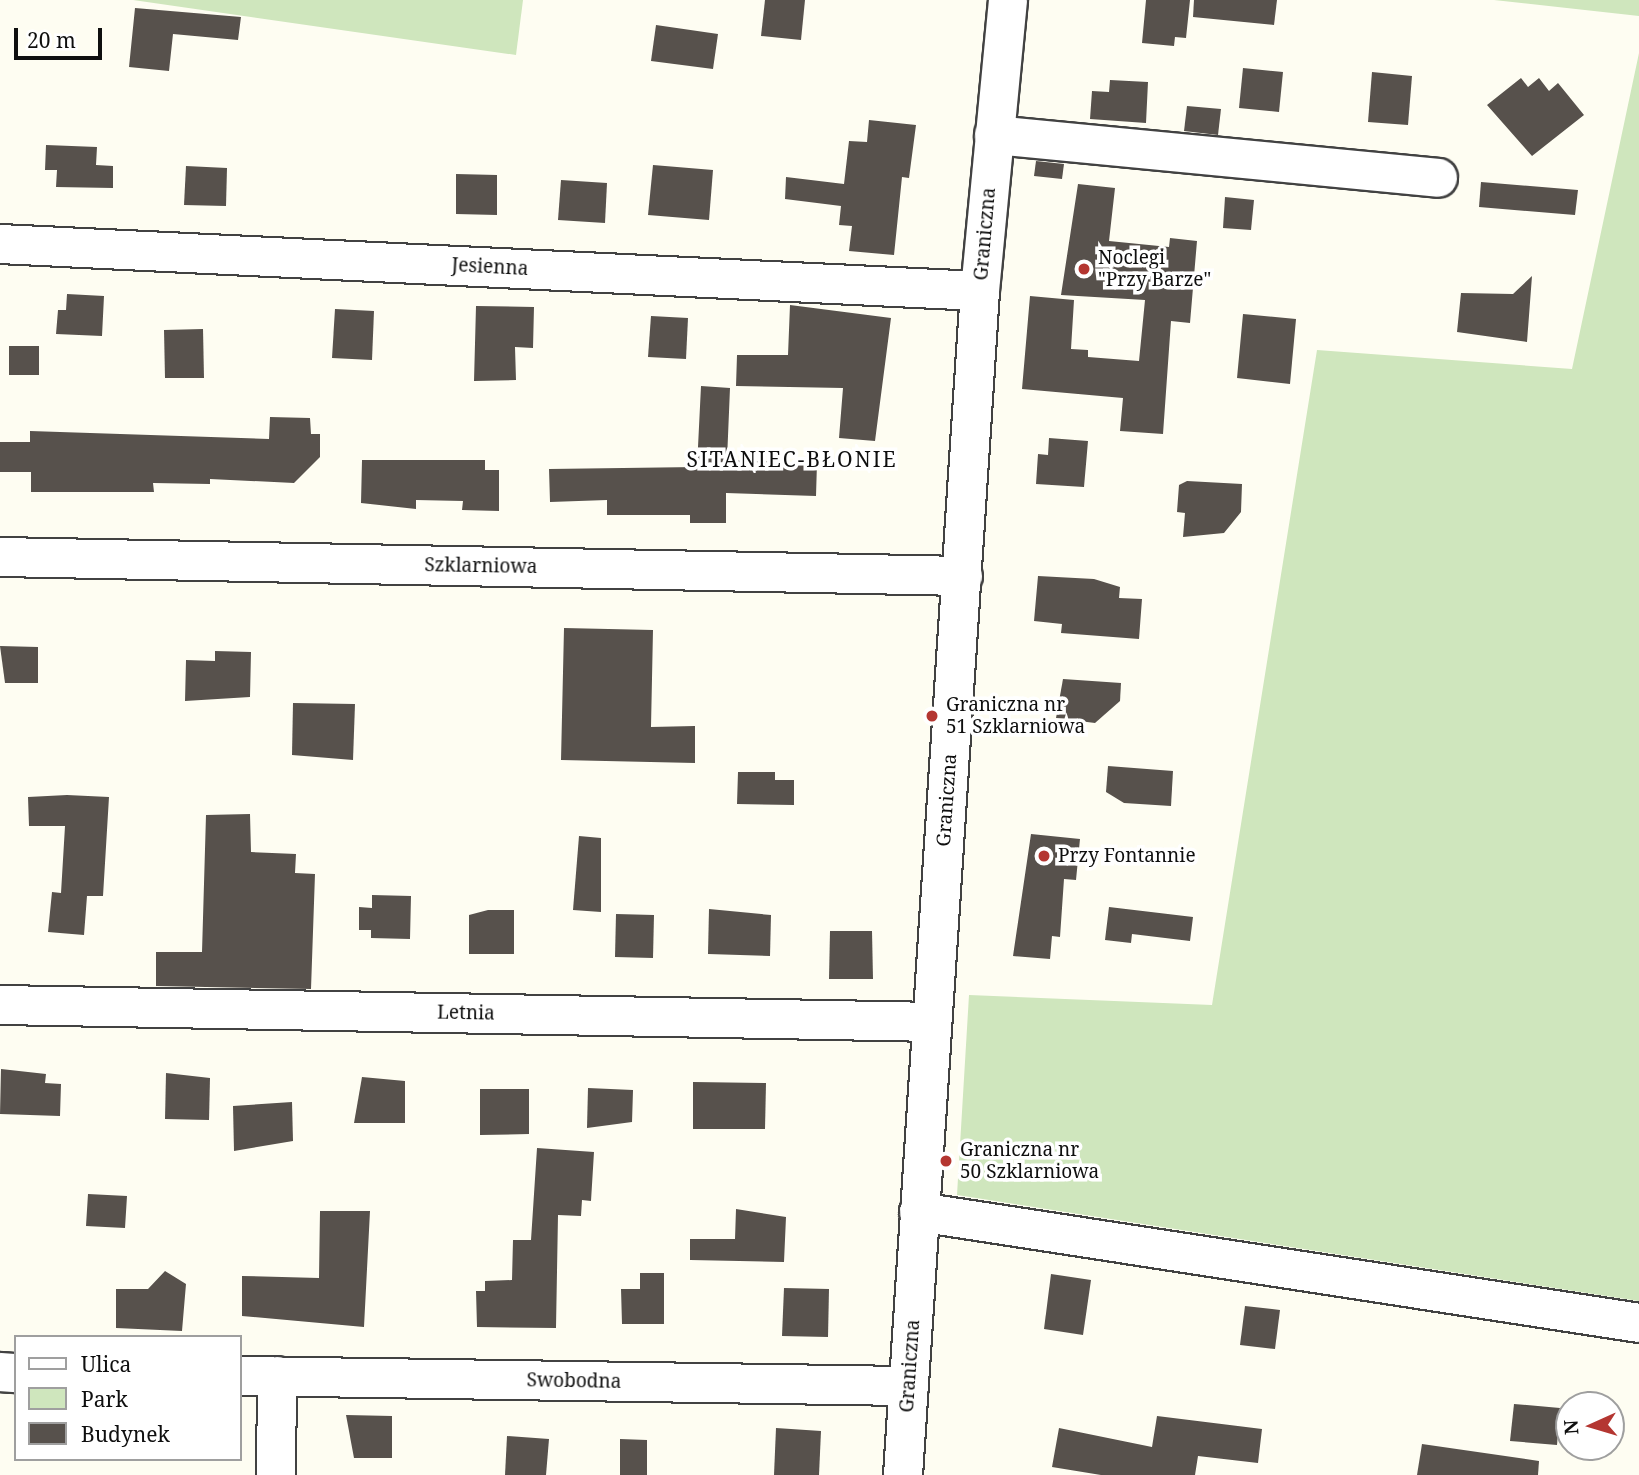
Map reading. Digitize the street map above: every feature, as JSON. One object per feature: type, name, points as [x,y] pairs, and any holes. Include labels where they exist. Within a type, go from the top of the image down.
[{"type":"street","name":"Graniczna","points":[[902,1475],[980,291],[1008,0]]},
{"type":"street","points":[[993,135],[1438,178]]},
{"type":"street","name":"Jesienna","points":[[0,244],[980,291]]},
{"type":"street","name":"Szklarniowa","points":[[0,557],[963,576]]},
{"type":"street","name":"Letnia","points":[[0,1005],[932,1022]]},
{"type":"street","points":[[919,1212],[1639,1323]]},
{"type":"street","points":[[258,1376],[276,1475]]},
{"type":"street","name":"Swobodna","points":[[258,1376],[909,1386]]},
{"type":"green space","points":[[133,0],[523,0],[516,55]]},
{"type":"green space","points":[[1494,0],[1639,0],[1639,16]]},
{"type":"green space","points":[[1639,53],[1639,1301],[957,1195],[969,995],[1212,1005],[1317,350],[1572,369]]},
{"type":"building","points":[[765,0],[805,0],[801,40],[761,36]]},
{"type":"building","points":[[1146,0],[1190,0],[1186,38],[1175,37],[1174,46],[1142,43]]},
{"type":"building","points":[[1194,0],[1277,0],[1274,25],[1193,17]]},
{"type":"building","points":[[135,8],[241,17],[238,40],[173,34],[169,71],[129,67]]},
{"type":"building","points":[[656,25],[718,34],[713,69],[651,61]]},
{"type":"building","points":[[1243,68],[1283,72],[1279,112],[1239,108]]},
{"type":"building","points":[[1372,72],[1412,76],[1408,125],[1368,122]]},
{"type":"building","points":[[1521,78],[1528,87],[1539,78],[1549,91],[1558,83],[1584,115],[1532,156],[1487,105]]},
{"type":"building","points":[[1110,80],[1148,82],[1146,123],[1090,119],[1092,91],[1109,92]]},
{"type":"building","points":[[1187,106],[1221,109],[1218,135],[1184,131]]},
{"type":"building","points":[[869,120],[916,125],[909,178],[902,177],[894,255],[849,251],[852,226],[839,225],[841,206],[785,199],[786,177],[844,184],[849,141],[867,142]]},
{"type":"building","points":[[46,145],[97,147],[96,165],[113,166],[113,188],[56,187],[57,170],[45,170]]},
{"type":"building","points":[[1036,161],[1064,164],[1062,179],[1034,176]]},
{"type":"building","points":[[653,165],[713,170],[709,220],[648,215]]},
{"type":"building","points":[[186,166],[227,168],[226,206],[184,205]]},
{"type":"building","points":[[456,174],[497,175],[497,215],[456,214]]},
{"type":"building","points":[[561,180],[607,183],[605,223],[558,220]]},
{"type":"building","points":[[1481,182],[1578,190],[1575,215],[1479,207]]},
{"type":"building","points":[[1078,184],[1115,188],[1109,241],[1169,247],[1170,238],[1197,241],[1190,323],[1171,321],[1163,434],[1120,431],[1123,398],[1022,389],[1030,296],[1074,300],[1071,349],[1088,350],[1088,357],[1139,361],[1145,300],[1061,295]]},
{"type":"building","points":[[1225,197],[1254,200],[1251,230],[1223,228]]},
{"type":"building","points":[[1532,276],[1527,342],[1457,332],[1461,293],[1513,294]]},
{"type":"building","points":[[67,294],[104,296],[102,336],[56,334],[58,310],[66,310]]},
{"type":"building","points":[[790,305],[891,318],[875,441],[839,438],[843,388],[736,386],[737,355],[788,355]]},
{"type":"building","points":[[476,306],[534,307],[533,348],[515,347],[516,380],[474,381]]},
{"type":"building","points":[[335,309],[374,311],[372,360],[332,358]]},
{"type":"building","points":[[1243,314],[1296,319],[1290,384],[1237,378]]},
{"type":"building","points":[[651,316],[688,318],[686,359],[648,357]]},
{"type":"building","points":[[203,329],[204,378],[165,378],[164,330]]},
{"type":"building","points":[[9,346],[39,346],[39,375],[9,375]]},
{"type":"building","points":[[701,386],[730,388],[727,460],[817,463],[816,496],[726,493],[726,523],[690,523],[690,515],[607,515],[607,500],[550,502],[549,469],[697,467]]},
{"type":"building","points":[[270,417],[310,418],[311,434],[320,434],[320,457],[294,483],[210,479],[210,484],[153,483],[154,492],[31,492],[31,472],[0,472],[0,442],[30,442],[30,431],[269,439]]},
{"type":"building","points":[[1049,438],[1088,441],[1084,487],[1036,484],[1038,454],[1048,455]]},
{"type":"building","points":[[362,460],[485,460],[485,470],[499,470],[499,511],[462,510],[463,501],[416,500],[416,509],[361,503]]},
{"type":"building","points":[[1187,481],[1242,484],[1241,512],[1224,533],[1183,537],[1185,513],[1177,512],[1179,485]]},
{"type":"building","points":[[1038,576],[1094,579],[1120,587],[1119,598],[1142,599],[1139,639],[1061,633],[1062,624],[1034,621]]},
{"type":"building","points":[[564,628],[653,630],[651,727],[695,726],[695,763],[561,760]]},
{"type":"building","points":[[0,646],[38,647],[38,683],[5,683]]},
{"type":"building","points":[[215,651],[251,652],[250,697],[185,701],[186,660],[215,661]]},
{"type":"building","points":[[1063,679],[1121,683],[1120,701],[1095,723],[1056,718]]},
{"type":"building","points":[[293,703],[355,704],[353,760],[292,755]]},
{"type":"building","points":[[1108,766],[1173,771],[1171,806],[1124,803],[1106,792]]},
{"type":"building","points":[[738,772],[775,772],[775,780],[794,780],[794,805],[737,804]]},
{"type":"building","points":[[28,797],[109,797],[103,896],[87,896],[84,935],[48,932],[52,892],[61,893],[65,826],[29,826]]},
{"type":"building","points":[[250,814],[251,852],[296,854],[295,873],[315,874],[311,989],[156,986],[156,952],[202,952],[206,815]]},
{"type":"building","points":[[1031,834],[1080,839],[1076,880],[1064,879],[1060,937],[1052,936],[1050,959],[1013,956]]},
{"type":"building","points":[[579,836],[601,838],[601,912],[573,910]]},
{"type":"building","points":[[372,895],[411,896],[410,939],[371,938],[371,930],[359,930],[359,907],[372,908]]},
{"type":"building","points":[[1109,907],[1193,917],[1190,941],[1132,934],[1131,943],[1105,940]]},
{"type":"building","points":[[709,909],[771,915],[770,956],[708,954]]},
{"type":"building","points":[[488,910],[514,910],[514,954],[469,954],[469,915]]},
{"type":"building","points":[[616,914],[654,915],[653,958],[615,957]]},
{"type":"building","points":[[830,931],[872,931],[873,979],[829,979]]},
{"type":"building","points":[[1,1069],[46,1074],[45,1083],[61,1084],[60,1116],[0,1114]]},
{"type":"building","points":[[166,1073],[210,1078],[209,1120],[165,1119]]},
{"type":"building","points":[[362,1077],[405,1081],[405,1123],[354,1123]]},
{"type":"building","points":[[693,1082],[766,1083],[765,1129],[693,1129]]},
{"type":"building","points":[[588,1088],[633,1090],[632,1122],[587,1128]]},
{"type":"building","points":[[480,1089],[529,1089],[529,1134],[480,1135]]},
{"type":"building","points":[[292,1102],[293,1141],[234,1151],[233,1106]]},
{"type":"building","points":[[537,1148],[594,1152],[591,1201],[582,1200],[581,1216],[558,1215],[556,1328],[477,1327],[476,1291],[485,1291],[485,1281],[512,1280],[513,1240],[531,1240]]},
{"type":"building","points":[[88,1194],[127,1196],[125,1228],[86,1226]]},
{"type":"building","points":[[736,1209],[786,1217],[784,1262],[690,1260],[690,1239],[735,1239]]},
{"type":"building","points":[[320,1211],[370,1211],[364,1327],[242,1316],[242,1276],[319,1278]]},
{"type":"building","points":[[165,1271],[186,1284],[182,1331],[116,1328],[116,1289],[148,1289]]},
{"type":"building","points":[[640,1273],[664,1273],[664,1324],[622,1324],[621,1289],[640,1289]]},
{"type":"building","points":[[1051,1274],[1091,1280],[1083,1335],[1044,1329]]},
{"type":"building","points":[[784,1288],[829,1289],[828,1337],[782,1336]]},
{"type":"building","points":[[1245,1306],[1280,1310],[1275,1349],[1240,1345]]},
{"type":"building","points":[[1514,1404],[1555,1408],[1555,1445],[1510,1441]]},
{"type":"building","points":[[346,1415],[392,1416],[392,1458],[354,1458]]},
{"type":"building","points":[[1157,1416],[1262,1429],[1258,1463],[1198,1456],[1195,1475],[1101,1475],[1052,1467],[1059,1428],[1152,1447]]},
{"type":"building","points":[[776,1428],[821,1431],[819,1475],[774,1475]]},
{"type":"building","points":[[507,1436],[549,1439],[546,1475],[505,1475]]},
{"type":"building","points":[[620,1439],[647,1440],[647,1475],[620,1475]]},
{"type":"building","points":[[1422,1444],[1539,1461],[1538,1475],[1417,1475]]},
{"type":"place","name":"Noclegi \"Przy Barze\"","points":[[1084,269]]},
{"type":"place","name":"Graniczna nr 51 Szklarniowa","points":[[932,716]]},
{"type":"place","name":"Przy Fontannie","points":[[1044,856]]},
{"type":"place","name":"Graniczna nr 50 Szklarniowa","points":[[946,1161]]},
{"type":"district","name":"SITANIEC-BŁONIE","points":[[792,459]]}]
